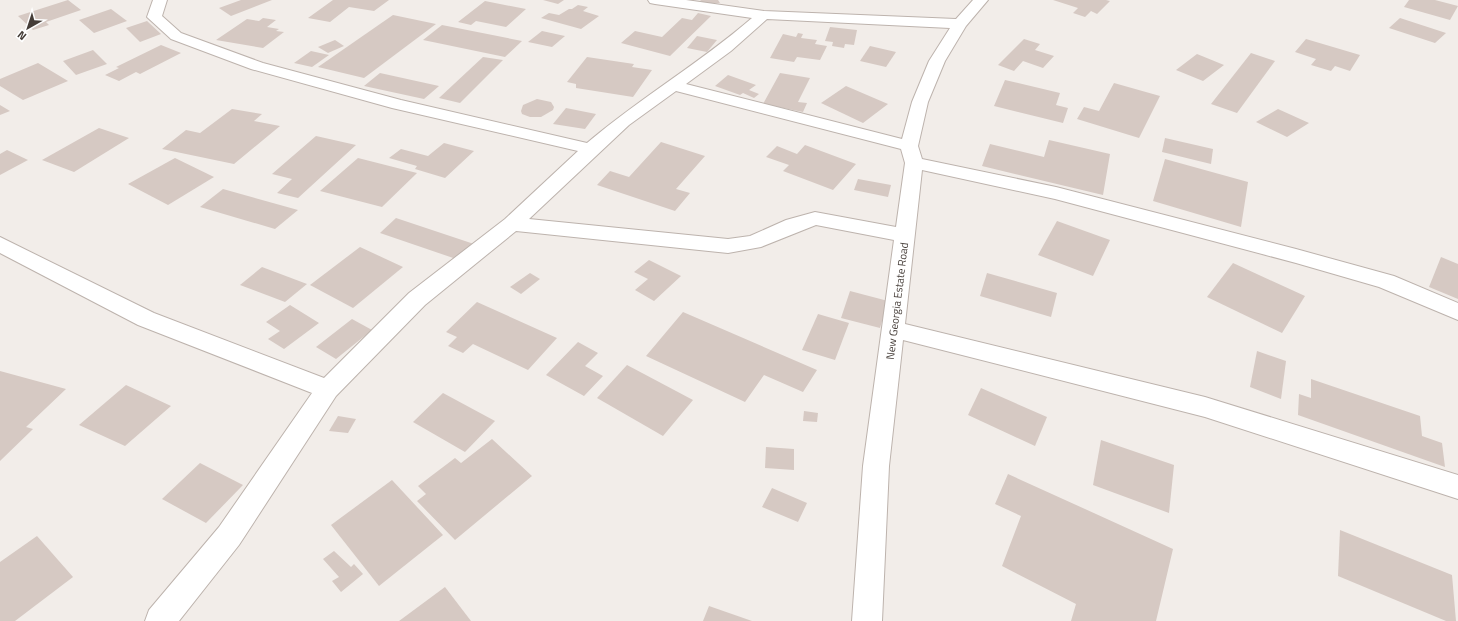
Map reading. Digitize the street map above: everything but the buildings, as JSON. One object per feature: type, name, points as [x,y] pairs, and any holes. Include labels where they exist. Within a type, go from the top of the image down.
[{"type":"street","points":[[160,0],[154,17],[176,36],[257,66],[398,104],[591,149]]},
{"type":"street","points":[[655,0],[752,9],[960,24]]},
{"type":"street","name":"New Georgia Estate Road","points":[[867,621],[876,466],[905,235],[911,155],[920,102],[934,68],[960,24],[981,0]]},
{"type":"street","points":[[160,621],[229,536],[328,389],[417,300],[512,224],[591,149],[623,121],[726,48],[752,9]]},
{"type":"street","points":[[674,86],[911,155],[1386,281],[1458,312]]},
{"type":"street","points":[[512,224],[728,246],[754,242],[793,224],[815,218],[905,235]]},
{"type":"street","points":[[0,244],[146,319],[328,389]]},
{"type":"street","points":[[893,329],[1205,407],[1458,487]]}]
